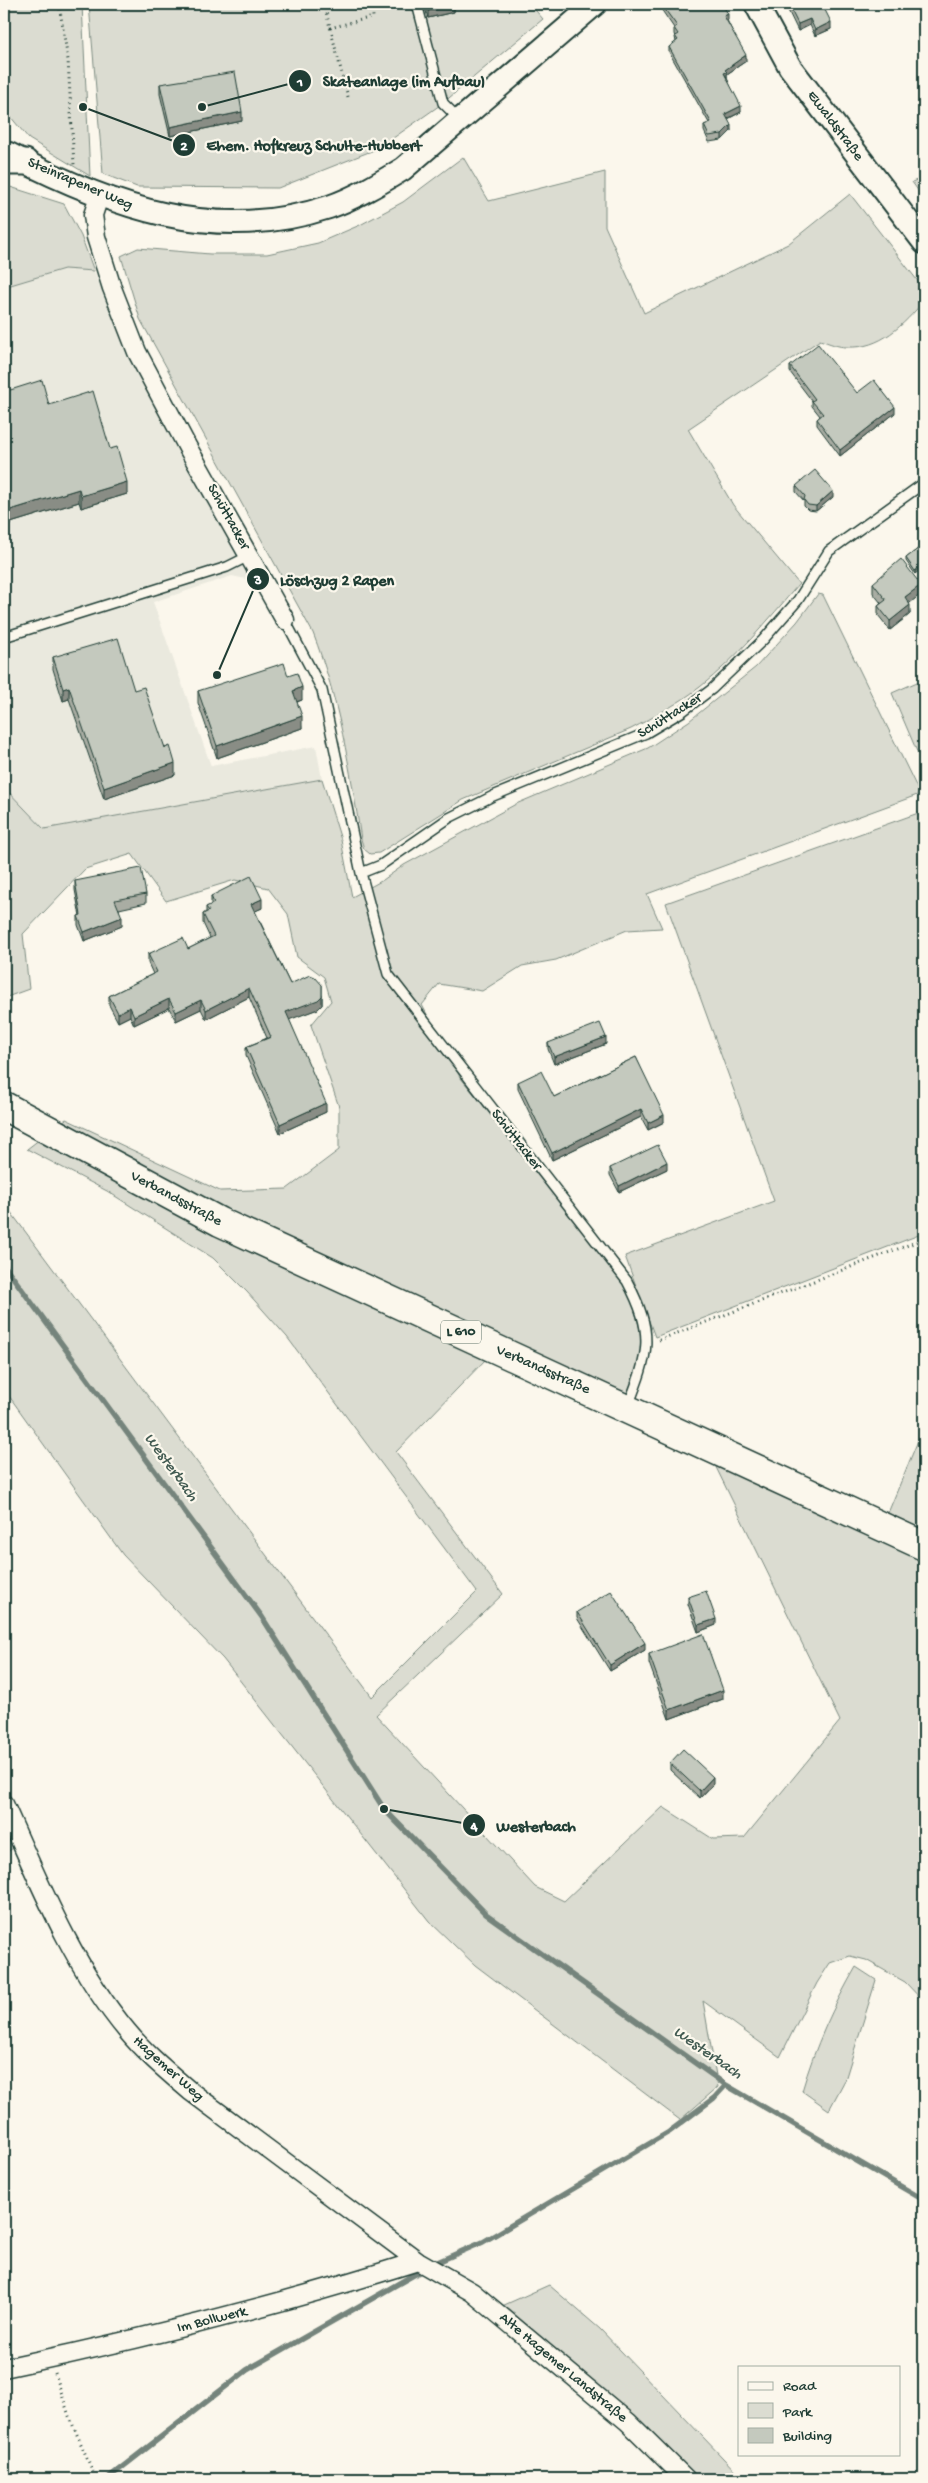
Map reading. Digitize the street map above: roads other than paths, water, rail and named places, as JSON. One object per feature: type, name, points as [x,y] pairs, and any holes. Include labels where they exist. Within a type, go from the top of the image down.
[{"type":"main road","name":"Verbandsstraße","points":[[4,1106],[220,1222],[924,1546]]},
{"type":"street","name":"Steinrapener Weg","points":[[11,158],[130,207],[188,220],[240,222],[291,216],[329,207],[374,186],[403,169],[595,4]]},
{"type":"street","name":"Ewaldstraße","points":[[756,4],[790,67],[924,242]]},
{"type":"street","name":"Schüttacker","points":[[100,194],[93,215],[96,238],[112,288],[137,352],[286,620]]},
{"type":"street","name":"Hagemer Weg","points":[[4,1804],[45,1895],[80,1964],[127,2031],[156,2063],[190,2092],[424,2264]]},
{"type":"street","name":"Im Bollwerk","points":[[4,2368],[227,2317],[424,2264]]},
{"type":"street","name":"Alte Hagemer Landstraße","points":[[424,2264],[472,2292],[628,2422],[686,2479]]},
{"type":"lane","points":[[417,4],[443,103],[460,120]]},
{"type":"lane","name":"Schüttacker","points":[[361,874],[381,864],[449,818],[493,796],[646,733],[683,711],[712,689],[763,640],[798,600],[829,551],[924,483]]},
{"type":"lane","points":[[4,637],[227,567],[249,556]]},
{"type":"lane","name":"Schüttacker","points":[[286,620],[322,690],[361,874],[388,974],[626,1281],[642,1315],[647,1335],[647,1345],[642,1371],[627,1408]]},
{"type":"waterway","name":"Westerbach","points":[[4,1265],[262,1617],[384,1809],[486,1914],[726,2085],[924,2200]]},
{"type":"waterway","points":[[433,2264],[483,2242],[669,2132],[714,2098],[726,2085]]},
{"type":"waterway","points":[[107,2479],[247,2370],[424,2269]]},
{"type":"place","name":"Ehem. Hofkreuz Schulte-Hubbert","points":[[83,107]]},
{"type":"place","name":"Skateanlage (im Aufbau)","points":[[202,107]]},
{"type":"place","name":"Löschzug 2 Rapen","points":[[217,675]]},
{"type":"place","name":"Westerbach","points":[[384,1809]]}]
